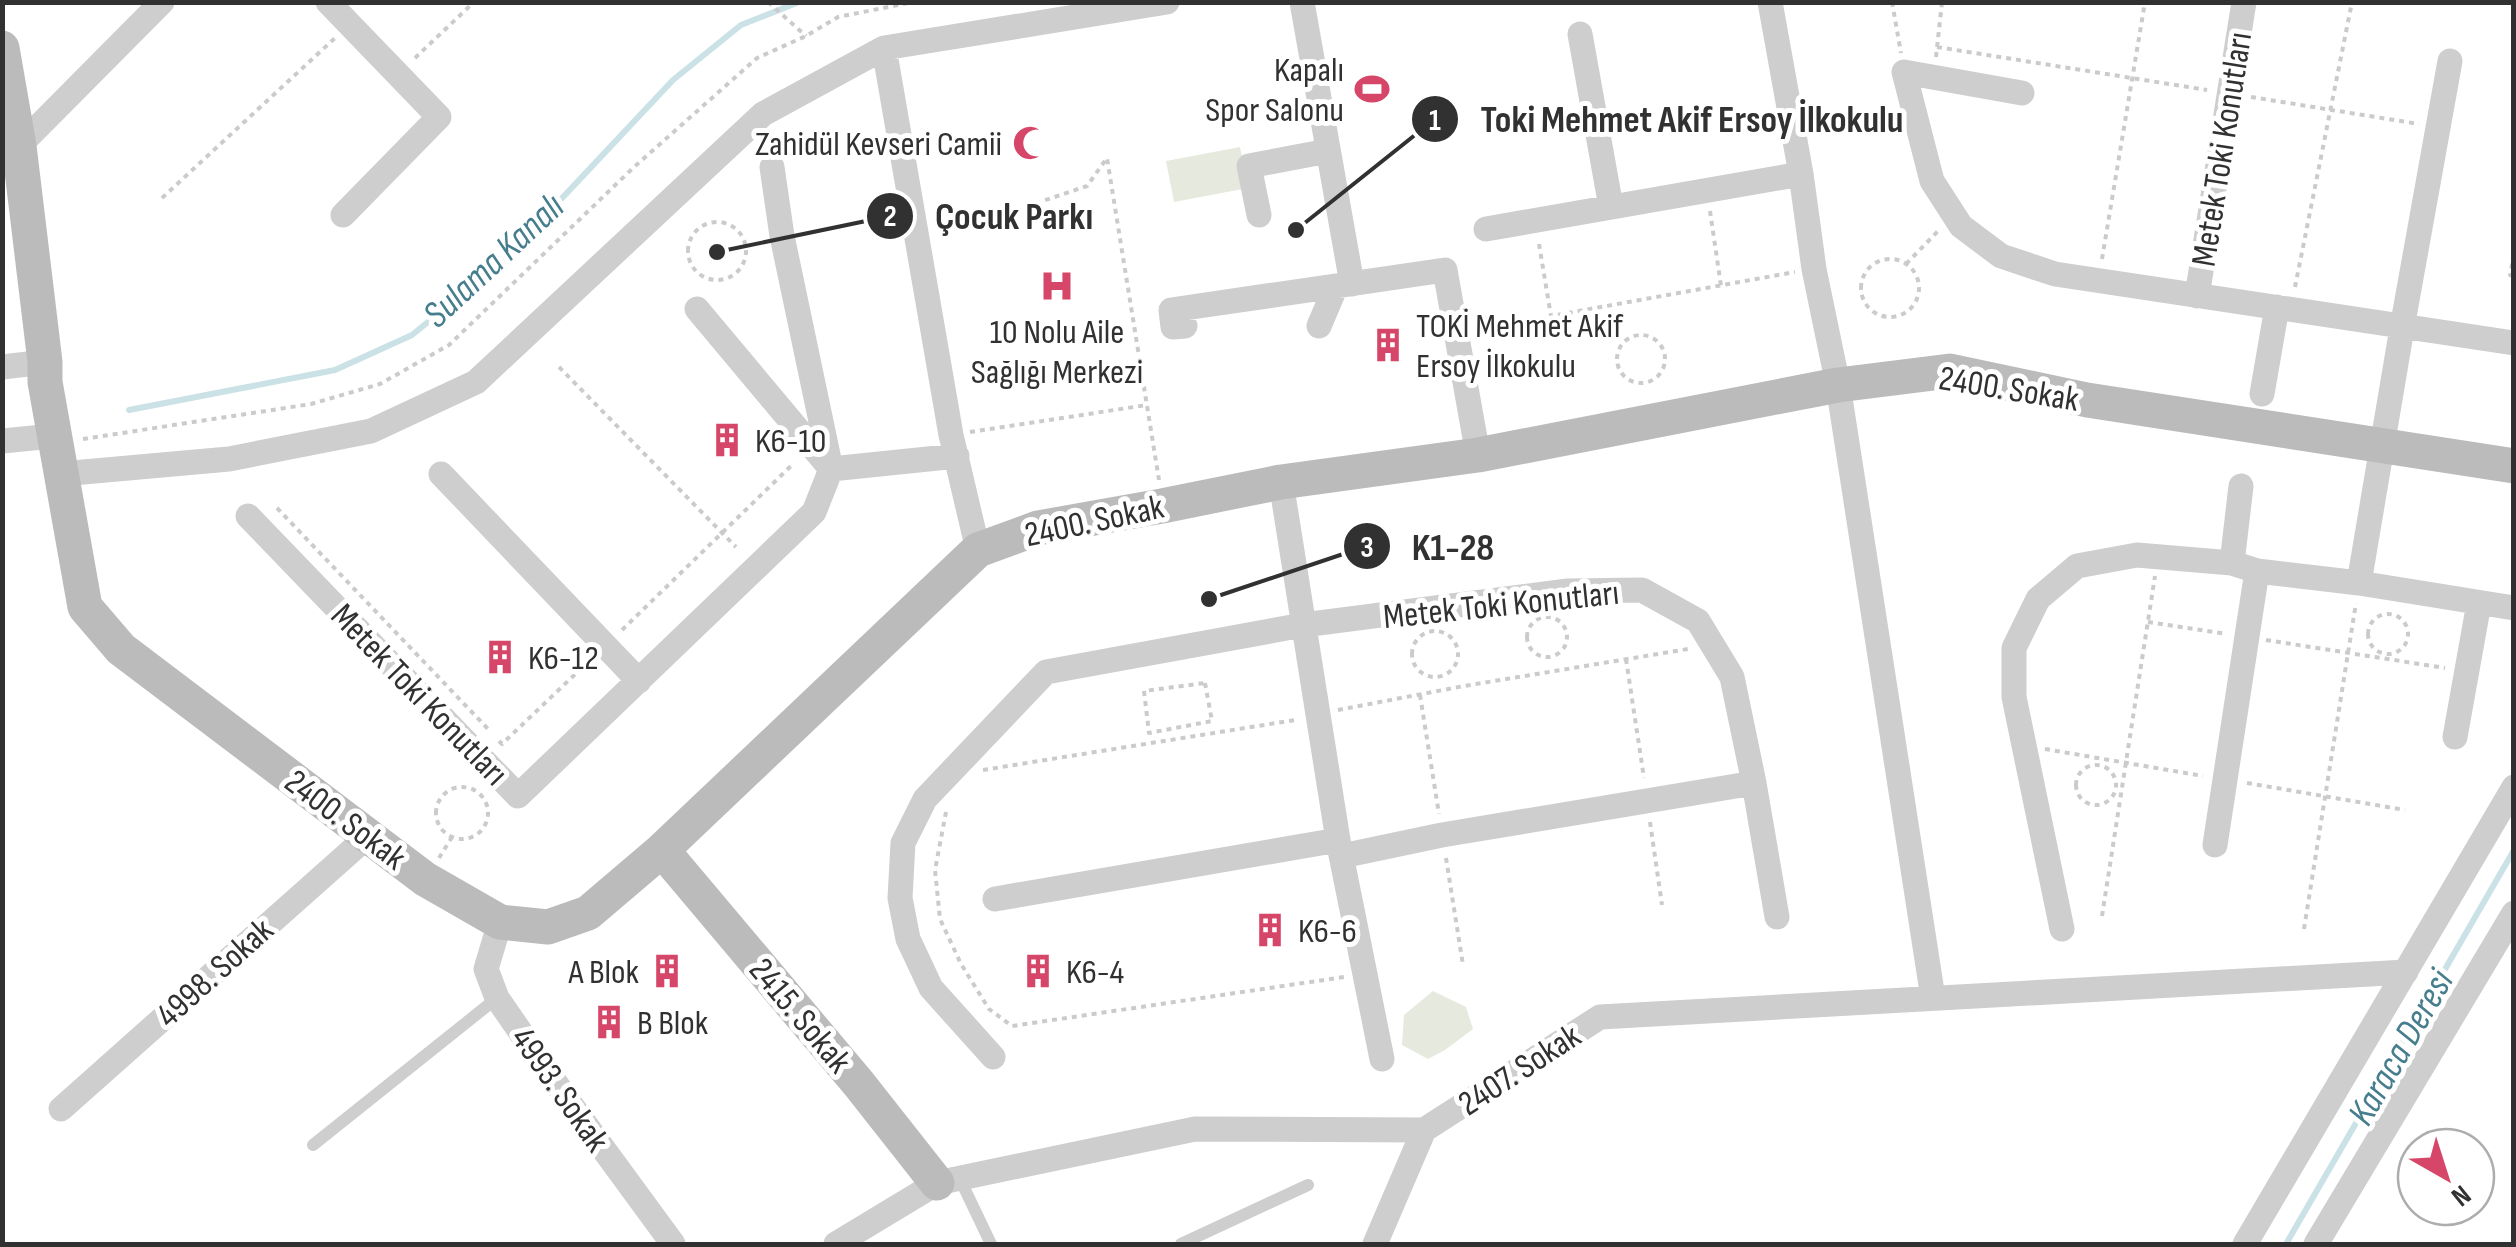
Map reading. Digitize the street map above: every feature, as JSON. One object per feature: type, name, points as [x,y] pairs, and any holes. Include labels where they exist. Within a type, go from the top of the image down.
[{"type":"main road","points":[[2,48],[19,146],[45,372]]},
{"type":"main road","name":"2400. Sokak","points":[[45,372],[64,438],[61,474],[85,607],[121,649],[426,880],[500,922],[548,927],[588,913],[662,850],[978,550],[1038,528],[1281,482],[1478,454],[1838,385],[1950,371],[2087,400],[2514,466]]},
{"type":"main road","name":"2415. Sokak","points":[[662,850],[859,1084],[948,1180]]},
{"type":"street","points":[[19,146],[162,2]]},
{"type":"street","points":[[328,2],[439,117],[343,214]]},
{"type":"street","points":[[61,474],[229,460],[371,431],[476,382],[763,114],[884,48],[1166,2]]},
{"type":"street","points":[[1302,2],[1328,151],[1344,285],[1319,326]]},
{"type":"street","points":[[1770,2],[1814,268],[1838,385],[1933,998]]},
{"type":"street","name":"Metek Toki Konutları","points":[[2197,296],[2244,2]]},
{"type":"street","points":[[1580,34],[1612,208]]},
{"type":"street","points":[[884,48],[954,445],[978,550]]},
{"type":"street","points":[[2359,583],[2450,61]]},
{"type":"street","points":[[1904,72],[2022,94]]},
{"type":"street","name":"Metek Toki Konutları","points":[[1904,72],[1932,180],[1960,226],[2001,256],[2055,274],[2514,343]]},
{"type":"street","points":[[1259,215],[1249,166],[1328,151]]},
{"type":"street","points":[[772,167],[782,236],[831,469]]},
{"type":"street","points":[[1486,229],[1800,174]]},
{"type":"street","points":[[1185,326],[1173,327],[1171,310],[1445,270],[1478,454]]},
{"type":"street","points":[[2262,394],[2284,308]]},
{"type":"street","points":[[697,309],[831,469]]},
{"type":"street","points":[[2,367],[45,372]]},
{"type":"street","points":[[2,442],[64,438]]},
{"type":"street","points":[[831,469],[954,445]]},
{"type":"street","name":"Metek Toki Konutları","points":[[248,516],[518,796],[814,512],[831,469]]},
{"type":"street","points":[[441,474],[639,682]]},
{"type":"street","points":[[1281,482],[1340,848],[1382,1058]]},
{"type":"street","points":[[2215,845],[2246,637],[2242,486]]},
{"type":"street","points":[[2062,929],[2014,697],[2014,648],[2038,599],[2077,566],[2136,555],[2158,557],[2514,608]]},
{"type":"street","name":"Metek Toki Konutları","points":[[993,1057],[931,988],[908,940],[900,898],[903,844],[925,799],[1046,672],[1303,626],[1568,592],[1642,590],[1698,621],[1732,677],[1777,917]]},
{"type":"street","points":[[2455,737],[2478,603]]},
{"type":"street","points":[[995,899],[1442,834],[1754,783]]},
{"type":"street","points":[[2245,1244],[2514,788]]},
{"type":"street","name":"4998. Sokak","points":[[61,1108],[368,836]]},
{"type":"street","points":[[2316,1244],[2410,1084],[2504,952],[2514,913]]},
{"type":"street","name":"4993. Sokak","points":[[500,922],[486,969],[496,998],[673,1244]]},
{"type":"street","name":"2407. Sokak","points":[[836,1244],[948,1180],[1195,1129],[1424,1130],[1600,1017],[2406,972]]},
{"type":"street","points":[[1375,1244],[1424,1130]]},
{"type":"lane","points":[[314,1145],[496,998]]},
{"type":"lane","points":[[948,1180],[991,1244]]},
{"type":"lane","points":[[1181,1244],[1308,1184]]},
{"type":"path","points":[[398,74],[474,2]]},
{"type":"path","points":[[768,2],[806,36]]},
{"type":"path","points":[[64,438],[311,404],[380,384],[449,345],[756,58],[838,17],[914,2]]},
{"type":"path","points":[[1892,2],[1904,72]]},
{"type":"path","points":[[1934,78],[1942,2]]},
{"type":"path","points":[[2098,281],[2146,2]]},
{"type":"path","points":[[2284,308],[2352,2]]},
{"type":"path","points":[[162,198],[350,25]]},
{"type":"path","points":[[1938,47],[2438,127]]},
{"type":"path","points":[[915,235],[1028,206],[1087,186],[1107,158],[1162,506]]},
{"type":"path","points":[[1707,192],[1721,286]]},
{"type":"path","points":[[1906,264],[1954,215]]},
{"type":"path","points":[[1536,220],[1552,316],[1814,268]]},
{"type":"path","points":[[718,222],[735,228],[746,254],[738,270],[731,276],[712,280],[695,270],[688,253],[693,234],[718,222]]},
{"type":"path","points":[[2514,254],[2510,275],[2514,276]]},
{"type":"path","points":[[1878,261],[1906,264],[1918,278],[1914,305],[1899,316],[1880,316],[1871,311],[1861,294],[1864,275],[1878,261]]},
{"type":"path","points":[[1629,338],[1652,338],[1664,356],[1662,370],[1643,382],[1628,378],[1618,366],[1618,350],[1629,338]]},
{"type":"path","points":[[559,367],[736,547]]},
{"type":"path","points":[[954,445],[1147,404]]},
{"type":"path","points":[[2102,916],[2158,557]]},
{"type":"path","points":[[2304,929],[2359,583]]},
{"type":"path","points":[[2382,614],[2401,618],[2408,630],[2406,643],[2389,654],[2376,651],[2368,634],[2372,622],[2382,614]]},
{"type":"path","points":[[1541,618],[1554,618],[1564,627],[1567,640],[1561,652],[1542,657],[1528,644],[1528,632],[1541,618]]},
{"type":"path","points":[[2148,622],[2467,672]]},
{"type":"path","points":[[1433,631],[1448,634],[1457,646],[1458,661],[1442,677],[1426,676],[1412,659],[1414,644],[1433,631]]},
{"type":"path","points":[[971,772],[1713,646]]},
{"type":"path","points":[[1206,683],[1212,721],[1191,726],[1149,733],[1144,691],[1206,683]]},
{"type":"path","points":[[2097,764],[2110,769],[2116,781],[2110,800],[2097,805],[2084,801],[2077,791],[2080,772],[2097,764]]},
{"type":"path","points":[[464,787],[480,794],[487,818],[478,833],[461,838],[445,832],[436,819],[436,811],[448,790],[464,787]]},
{"type":"path","points":[[947,808],[935,870],[940,919],[989,1009],[1012,1026],[1353,976]]},
{"type":"shaded area","points":[[1240,147],[1248,188],[1174,202],[1166,161]]},
{"type":"shaded area","points":[[1433,991],[1466,1007],[1473,1029],[1428,1059],[1402,1045],[1404,1015]]},
{"type":"waterway","name":"Sulama Kanalı","points":[[129,410],[335,370],[412,335],[504,260],[673,80],[741,25],[799,2]]},
{"type":"waterway","name":"Karaca Deresi","points":[[2286,1244],[2514,850]]},
{"type":"place","name":"Kapalı Spor Salonu","points":[[1372,89]]},
{"type":"place","name":"Zahidül Kevseri Camii","points":[[1030,143]]},
{"type":"place","name":"Toki Mehmet Akif Ersoy İlkokulu","points":[[1296,230]]},
{"type":"place","name":"Çocuk Parkı","points":[[717,252]]},
{"type":"place","name":"10 Nolu Aile Sağlığı Merkezi","points":[[1057,286]]},
{"type":"place","name":"TOKİ Mehmet Akif Ersoy İlkokulu","points":[[1388,345]]},
{"type":"place","name":"K6-10","points":[[727,440]]},
{"type":"place","name":"K1-28","points":[[1209,599]]},
{"type":"place","name":"K6-12","points":[[500,657]]},
{"type":"place","name":"K6-6","points":[[1270,930]]},
{"type":"place","name":"A Blok","points":[[667,971]]},
{"type":"place","name":"K6-4","points":[[1038,971]]},
{"type":"place","name":"B Blok","points":[[609,1022]]}]
